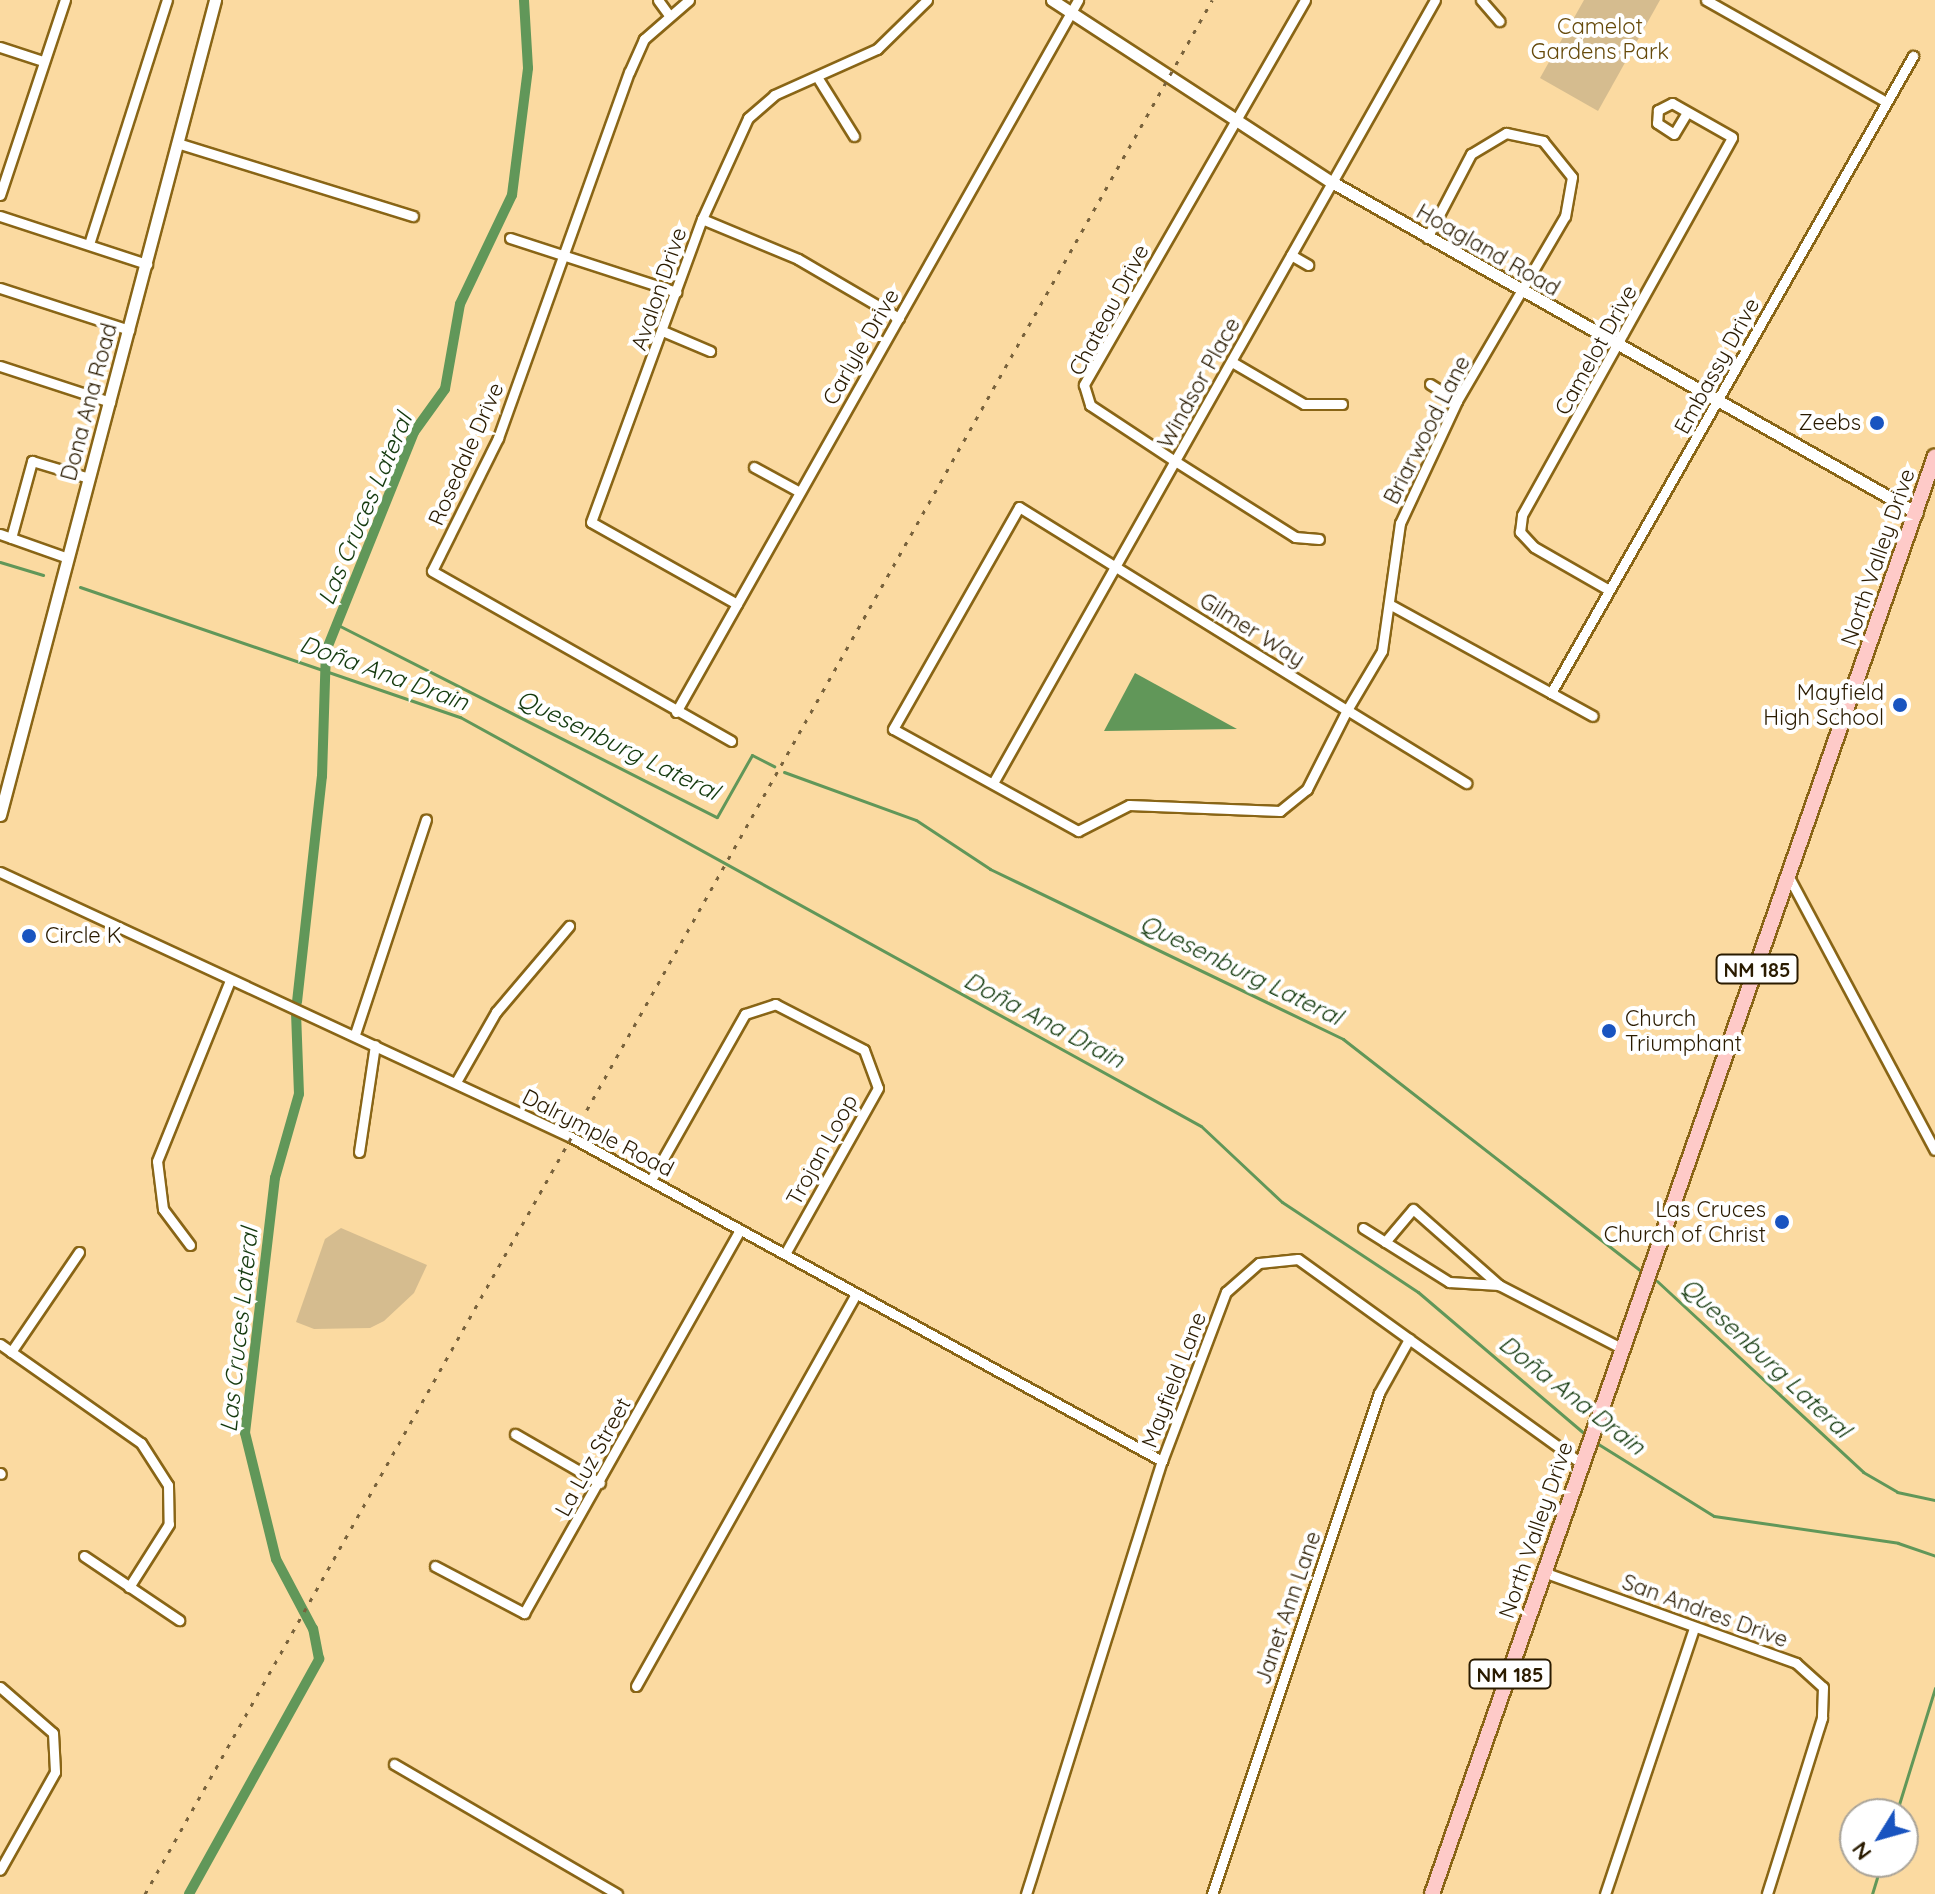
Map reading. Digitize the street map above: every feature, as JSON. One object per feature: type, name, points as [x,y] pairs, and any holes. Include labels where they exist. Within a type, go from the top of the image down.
[{"type":"main road","name":"North Valley Drive","points":[[1432,1894],[1790,879],[1935,456]]},
{"type":"street","points":[[0,195],[65,0]]},
{"type":"street","points":[[89,244],[167,0]]},
{"type":"street","name":"Dona Ana Road","points":[[0,815],[215,0]]},
{"type":"street","points":[[658,0],[669,15]]},
{"type":"street","name":"Rosedale Drive","points":[[689,0],[644,39],[629,72],[498,438],[432,571],[731,741]]},
{"type":"street","name":"Avalon Drive","points":[[737,604],[591,522],[665,332],[702,219],[748,118],[774,95],[819,80],[877,49],[927,0]]},
{"type":"street","name":"Hoagland Road","points":[[1052,0],[1235,123],[1330,181],[1619,349],[1917,513]]},
{"type":"street","name":"Carlyle Drive","points":[[676,712],[798,491],[1078,0]]},
{"type":"street","name":"Chateau Drive","points":[[1305,0],[1084,385],[1090,405],[1175,461],[1295,537],[1319,539]]},
{"type":"street","name":"Windsor Place","points":[[993,783],[1232,362],[1330,181],[1435,0]]},
{"type":"street","points":[[1481,0],[1499,21]]},
{"type":"street","points":[[1706,0],[1886,102]]},
{"type":"street","points":[[0,47],[43,61]]},
{"type":"street","name":"Embassy Drive","points":[[1551,693],[1913,56]]},
{"type":"street","points":[[819,80],[854,136]]},
{"type":"street","name":"Camelot Drive","points":[[1609,590],[1520,532],[1522,515],[1619,349],[1732,137],[1686,114]]},
{"type":"street","name":"Briarwood Lane","points":[[893,729],[1078,831],[1129,805],[1280,811],[1307,789],[1347,710],[1382,651],[1391,605],[1400,523],[1457,401],[1565,216],[1572,177],[1543,141],[1506,133],[1471,154],[1427,238]]},
{"type":"street","points":[[177,143],[413,216]]},
{"type":"street","points":[[0,216],[147,264]]},
{"type":"street","points":[[702,219],[798,259],[899,318]]},
{"type":"street","points":[[510,238],[564,252],[676,292]]},
{"type":"street","points":[[1291,255],[1308,265]]},
{"type":"street","points":[[0,288],[129,330]]},
{"type":"street","points":[[665,332],[710,351]]},
{"type":"street","points":[[1232,362],[1304,404],[1342,404]]},
{"type":"street","points":[[0,366],[110,402]]},
{"type":"street","points":[[1430,384],[1457,401]]},
{"type":"street","points":[[11,538],[32,461],[89,478]]},
{"type":"street","points":[[754,467],[798,491]]},
{"type":"street","name":"Gilmer Way","points":[[893,729],[1019,507],[1466,783]]},
{"type":"street","points":[[0,534],[68,558]]},
{"type":"street","points":[[1391,605],[1593,716]]},
{"type":"street","points":[[355,1034],[426,819]]},
{"type":"street","name":"Dalrymple Road","points":[[0,872],[230,980],[355,1034],[651,1180],[1162,1461]]},
{"type":"street","points":[[1790,879],[1935,1150]]},
{"type":"street","points":[[456,1082],[496,1012],[569,926]]},
{"type":"street","points":[[190,1245],[163,1209],[157,1161],[230,980]]},
{"type":"street","name":"Trojan Loop","points":[[651,1180],[745,1014],[775,1004],[864,1050],[878,1088],[785,1254]]},
{"type":"street","points":[[359,1152],[375,1045]]},
{"type":"street","points":[[1385,1242],[1413,1209],[1499,1285],[1623,1349]]},
{"type":"street","points":[[1363,1228],[1449,1282],[1499,1285]]},
{"type":"street","name":"La Luz Street","points":[[435,1566],[524,1613],[740,1230]]},
{"type":"street","points":[[11,1352],[79,1252]]},
{"type":"street","name":"Mayfield Lane","points":[[1026,1894],[1162,1461],[1226,1292],[1259,1263],[1298,1259],[1584,1459]]},
{"type":"street","points":[[636,1686],[856,1294]]},
{"type":"street","name":"Janet Ann Lane","points":[[1212,1894],[1379,1393],[1409,1339]]},
{"type":"street","points":[[0,1344],[141,1443],[168,1485],[169,1524],[129,1587]]},
{"type":"street","points":[[515,1434],[600,1483]]},
{"type":"street","points":[[84,1556],[179,1620]]},
{"type":"street","name":"San Andres Drive","points":[[1546,1573],[1796,1663],[1823,1687],[1822,1718],[1767,1894]]},
{"type":"street","points":[[1605,1894],[1694,1628]]},
{"type":"street","points":[[0,1687],[53,1733],[55,1772],[0,1870]]},
{"type":"street","points":[[394,1764],[617,1894]]},
{"type":"green space","name":"Camelot Gardens Park","points":[[1584,0],[1660,0],[1598,111],[1540,78]]},
{"type":"green space","points":[[341,1228],[427,1265],[414,1293],[384,1321],[370,1328],[314,1329],[296,1322],[325,1239]]},
{"type":"shaded area","points":[[1135,673],[1237,729],[1104,731]]},
{"type":"waterway","name":"Las Cruces Lateral","points":[[297,1002],[322,776],[326,651],[414,432],[445,389],[460,304],[512,195],[528,68],[524,0]]},
{"type":"waterway","name":"Doña Ana Drain","points":[[0,562],[43,575]]},
{"type":"waterway","name":"Doña Ana Drain","points":[[80,587],[460,717],[1201,1126],[1282,1202],[1418,1292],[1586,1435]]},
{"type":"waterway","name":"Quesenburg Lateral","points":[[334,623],[717,817],[752,755],[774,766]]},
{"type":"waterway","name":"Quesenburg Lateral","points":[[784,772],[916,820],[990,869],[1343,1039],[1640,1270]]},
{"type":"waterway","name":"Las Cruces Lateral","points":[[189,1894],[319,1659],[313,1629],[276,1559],[245,1433],[275,1178],[299,1094],[296,1014]]},
{"type":"waterway","name":"Quesenburg Lateral","points":[[1657,1281],[1863,1472],[1897,1492],[1935,1500]]},
{"type":"waterway","name":"Doña Ana Drain","points":[[1595,1442],[1714,1516],[1898,1543],[1935,1556]]},
{"type":"waterway","points":[[1901,1798],[1935,1688]]},
{"type":"waterway","points":[[1872,1894],[1877,1878]]},
{"type":"railway","points":[[145,1894],[1212,0]]},
{"type":"place","name":"Zeebs","points":[[1877,423]]},
{"type":"place","name":"Mayfield High School","points":[[1900,705]]},
{"type":"place","name":"Circle K","points":[[29,936]]},
{"type":"place","name":"Church Triumphant","points":[[1609,1031]]},
{"type":"place","name":"Las Cruces Church of Christ","points":[[1782,1222]]}]
